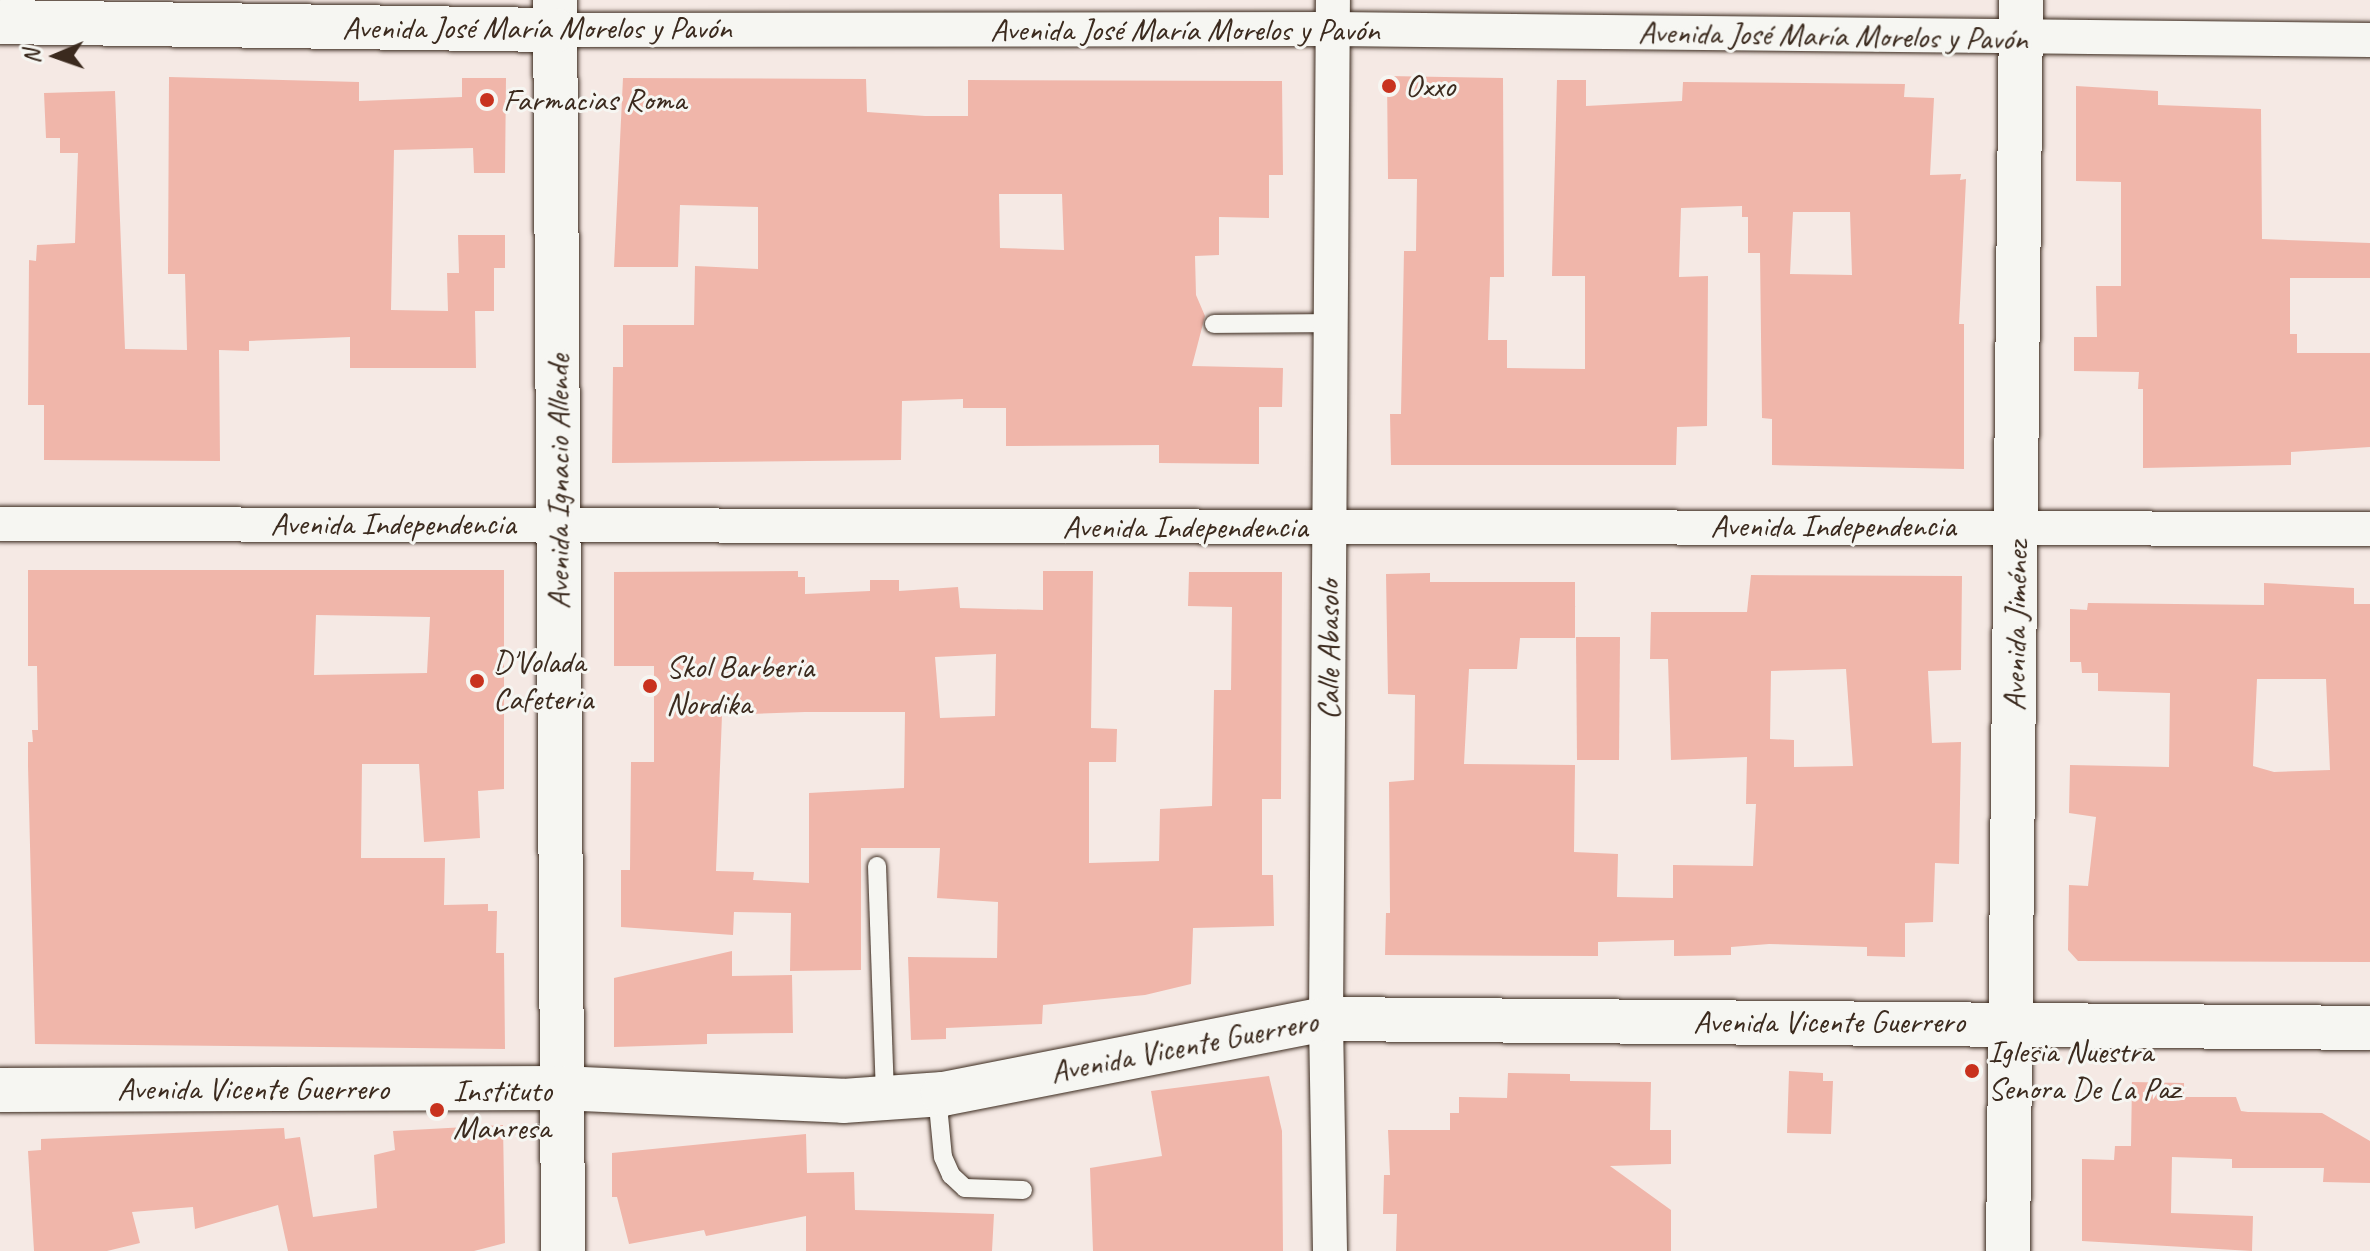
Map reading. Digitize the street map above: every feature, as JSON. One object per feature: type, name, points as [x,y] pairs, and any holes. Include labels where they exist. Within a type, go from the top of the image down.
[{"type":"street","name":"Avenida José María Morelos y Pavón","points":[[0,22],[555,15],[1333,14],[2021,20],[2370,40]]},
{"type":"street","name":"Calle Abasolo","points":[[1330,1251],[1326,1019],[1333,14]]},
{"type":"street","name":"Avenida Ignacio Allende","points":[[555,15],[563,1251]]},
{"type":"street","name":"Avenida Jiménez","points":[[2008,1251],[2021,20]]},
{"type":"street","name":"Avenida Independencia","points":[[0,524],[1330,528],[2018,525],[2370,529]]},
{"type":"street","name":"Avenida Vicente Guerrero","points":[[0,1090],[560,1088],[885,1098],[937,1095],[1326,1019],[2370,1028]]},
{"type":"lane","points":[[1214,324],[1332,323]]},
{"type":"lane","points":[[877,866],[885,1098]]},
{"type":"lane","points":[[937,1095],[943,1157],[951,1175],[965,1188],[1023,1190]]},
{"type":"building","points":[[1387,76],[1503,78],[1504,277],[1490,277],[1488,340],[1507,340],[1507,368],[1585,369],[1585,276],[1552,276],[1557,80],[1586,80],[1586,106],[1682,101],[1683,82],[1905,84],[1904,97],[1934,98],[1930,175],[1961,174],[1960,180],[1966,179],[1959,324],[1964,324],[1964,469],[1772,465],[1772,419],[1762,418],[1760,253],[1748,253],[1748,217],[1742,217],[1742,206],[1681,208],[1679,277],[1708,276],[1707,426],[1677,427],[1676,465],[1391,465],[1390,414],[1401,414],[1404,251],[1416,251],[1417,179],[1388,179]],"holes":[[[1793,212],[1850,212],[1852,275],[1790,274]]]},
{"type":"building","points":[[169,77],[359,82],[359,101],[462,97],[462,78],[506,78],[505,173],[474,173],[473,148],[394,150],[391,310],[448,311],[447,273],[459,273],[458,235],[505,235],[505,268],[494,268],[494,311],[475,311],[476,368],[350,368],[350,337],[249,341],[249,351],[219,350],[220,461],[44,460],[44,405],[28,405],[29,260],[36,261],[37,245],[75,243],[78,153],[60,153],[60,138],[46,138],[44,93],[115,91],[125,349],[187,350],[185,274],[168,274]]},
{"type":"building","points":[[623,78],[866,79],[867,112],[925,116],[968,116],[968,80],[1282,81],[1283,175],[1269,175],[1269,218],[1219,217],[1219,255],[1195,256],[1196,295],[1205,316],[1192,366],[1283,368],[1282,407],[1259,407],[1259,464],[1159,463],[1159,445],[1006,446],[1006,408],[963,408],[963,399],[902,401],[901,460],[612,463],[613,367],[623,367],[623,325],[694,325],[695,266],[758,269],[758,207],[680,205],[678,267],[614,267]],"holes":[[[999,194],[1062,194],[1064,250],[1000,248]]]},
{"type":"building","points":[[2076,86],[2158,91],[2158,105],[2261,109],[2262,239],[2370,243],[2370,278],[2290,278],[2290,334],[2297,334],[2297,353],[2370,353],[2370,447],[2291,452],[2291,465],[2143,468],[2143,389],[2138,389],[2139,372],[2074,371],[2074,337],[2097,337],[2096,286],[2121,286],[2121,182],[2076,181]]},
{"type":"building","points":[[28,570],[504,570],[504,789],[478,791],[480,838],[424,842],[419,764],[362,764],[361,858],[445,858],[444,905],[488,904],[488,911],[497,911],[496,953],[504,953],[505,1049],[35,1044],[28,742],[33,742],[32,730],[38,730],[37,666],[28,666]],"holes":[[[316,615],[430,617],[427,673],[314,675]]]},
{"type":"building","points":[[798,571],[798,577],[805,577],[805,594],[870,591],[870,580],[899,580],[899,591],[958,587],[960,608],[1043,610],[1043,571],[1093,571],[1091,728],[1117,729],[1116,762],[1089,762],[1089,863],[1159,861],[1160,809],[1212,806],[1214,690],[1231,690],[1232,607],[1188,606],[1189,572],[1282,572],[1281,799],[1262,799],[1262,875],[1273,875],[1274,926],[1193,928],[1191,984],[1145,995],[1043,1005],[1042,1024],[946,1028],[946,1039],[911,1040],[908,957],[997,958],[998,902],[937,898],[940,848],[861,848],[861,970],[790,971],[791,913],[734,912],[733,935],[621,927],[621,870],[630,870],[631,762],[654,762],[654,666],[614,666],[614,572]],"holes":[[[996,654],[995,716],[940,718],[935,657]],[[905,712],[904,788],[809,793],[809,883],[753,880],[754,872],[716,871],[722,715]]]},
{"type":"building","points":[[1430,573],[1430,582],[1575,582],[1575,638],[1520,638],[1517,669],[1469,669],[1464,764],[1575,765],[1574,852],[1618,854],[1617,897],[1673,898],[1673,865],[1753,866],[1756,804],[1746,804],[1747,757],[1671,760],[1668,659],[1650,659],[1651,612],[1747,612],[1751,575],[1962,576],[1961,670],[1928,671],[1932,743],[1961,742],[1959,864],[1935,863],[1933,922],[1905,923],[1905,957],[1867,956],[1867,947],[1769,944],[1731,947],[1731,955],[1674,956],[1674,940],[1598,942],[1598,956],[1385,955],[1386,913],[1390,913],[1389,782],[1414,780],[1415,695],[1388,694],[1386,574]],"holes":[[[1846,669],[1853,766],[1794,767],[1794,740],[1770,739],[1771,671]]]},
{"type":"building","points":[[2264,583],[2354,588],[2354,604],[2370,604],[2370,962],[2078,961],[2068,950],[2069,885],[2088,886],[2096,817],[2069,813],[2070,765],[2169,767],[2170,693],[2098,691],[2098,673],[2082,673],[2081,662],[2070,662],[2070,609],[2087,610],[2088,603],[2264,605]],"holes":[[[2257,679],[2326,679],[2330,770],[2274,772],[2253,766]]]},
{"type":"building","points":[[1576,637],[1620,637],[1619,760],[1577,760]]},
{"type":"building","points":[[732,951],[732,976],[792,975],[793,1033],[707,1034],[707,1044],[614,1047],[614,978]]},
{"type":"building","points":[[1789,1071],[1823,1073],[1823,1081],[1833,1081],[1831,1134],[1787,1133]]},
{"type":"building","points":[[1508,1073],[1570,1074],[1570,1081],[1651,1082],[1650,1130],[1671,1130],[1671,1164],[1610,1166],[1671,1210],[1671,1251],[1396,1251],[1397,1214],[1383,1214],[1384,1175],[1390,1175],[1388,1130],[1450,1130],[1450,1113],[1459,1113],[1459,1097],[1507,1098]]},
{"type":"building","points":[[1269,1076],[1282,1131],[1283,1251],[1093,1251],[1090,1168],[1162,1156],[1151,1091]]},
{"type":"building","points":[[2132,1082],[2184,1083],[2184,1097],[2236,1097],[2241,1111],[2322,1113],[2370,1141],[2370,1183],[2323,1182],[2324,1168],[2232,1168],[2232,1159],[2172,1157],[2171,1213],[2253,1216],[2252,1251],[2082,1241],[2082,1159],[2114,1160],[2115,1146],[2131,1146]]},
{"type":"building","points":[[503,1125],[505,1243],[474,1251],[288,1251],[278,1205],[195,1229],[193,1207],[132,1212],[140,1243],[107,1251],[34,1251],[28,1151],[41,1150],[41,1139],[284,1128],[285,1139],[300,1137],[313,1217],[377,1208],[374,1155],[395,1150],[393,1131]]},
{"type":"building","points":[[806,1134],[807,1173],[854,1172],[855,1210],[994,1214],[992,1251],[806,1251],[806,1216],[706,1236],[704,1230],[629,1244],[617,1197],[612,1197],[612,1153]]},
{"type":"place","name":"Oxxo","points":[[1389,86]]},
{"type":"place","name":"Farmacias Roma","points":[[487,100]]},
{"type":"place","name":"D'Volada Cafeteria","points":[[477,681]]},
{"type":"place","name":"Skol Barberia Nordika","points":[[650,686]]},
{"type":"place","name":"Iglesia Nuestra Senora De La Paz","points":[[1972,1071]]},
{"type":"place","name":"Instituto Manresa","points":[[437,1110]]}]
